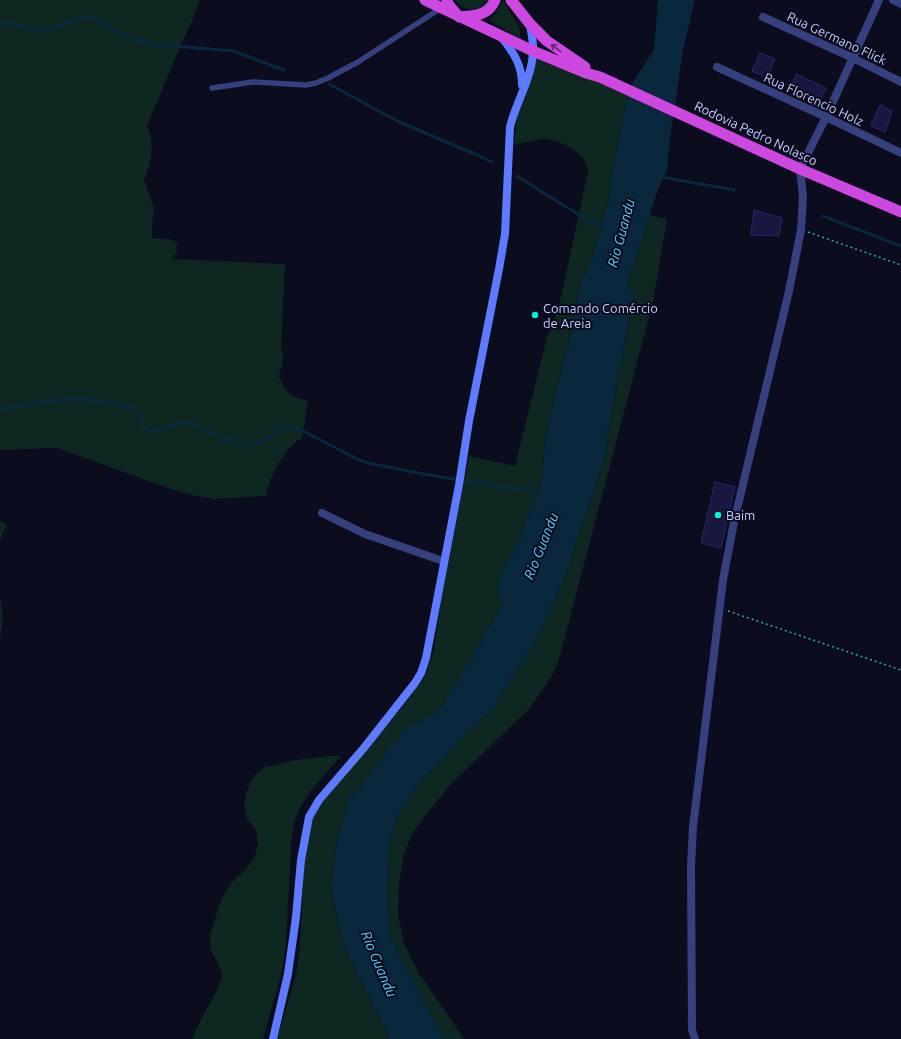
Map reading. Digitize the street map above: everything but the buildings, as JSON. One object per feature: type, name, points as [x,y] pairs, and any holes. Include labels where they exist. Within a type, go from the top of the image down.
[{"type":"highway","name":"Rodovia Pedro Nolasco","points":[[425,0],[444,4],[459,17],[533,52],[586,73],[603,78]]},
{"type":"highway","points":[[459,17],[480,15],[487,11],[495,0]]},
{"type":"highway","name":"Rodovia Pedro Nolasco","points":[[511,0],[530,24],[558,50],[603,78],[800,169],[901,212]]},
{"type":"main road","points":[[273,1039],[288,974],[296,917],[305,830],[309,817],[319,800],[363,749],[415,683],[421,673],[430,640],[459,484],[469,421],[505,234],[509,137],[513,113],[528,76],[533,52],[530,24]]},
{"type":"main road","points":[[502,38],[519,63],[522,78],[521,93]]},
{"type":"street","points":[[694,1039],[692,1030],[691,867],[693,827],[723,580],[734,522],[789,291],[801,230],[803,198],[800,169],[826,117],[879,0]]},
{"type":"street","points":[[893,0],[901,4]]},
{"type":"street","name":"Rua Germano Flick","points":[[763,17],[853,58],[901,82]]},
{"type":"street","name":"Rua Florencio Holz","points":[[717,67],[901,153]]},
{"type":"street","points":[[322,513],[366,534],[444,561]]},
{"type":"lane","points":[[212,88],[253,82],[306,85],[316,83],[358,62],[444,4]]},
{"type":"path","points":[[801,230],[901,265]]},
{"type":"path","points":[[719,608],[901,670]]},
{"type":"green space","points":[[0,0],[200,0],[147,126],[151,140],[152,153],[144,180],[154,208],[152,238],[170,239],[177,243],[177,252],[172,259],[285,264],[281,349],[284,355],[279,377],[284,387],[290,394],[297,398],[308,400],[302,439],[290,447],[284,455],[270,482],[266,496],[213,499],[168,488],[57,448],[0,450]]},
{"type":"green space","points":[[455,0],[488,0],[481,7],[476,9],[467,9]]},
{"type":"green space","points":[[503,0],[519,27],[521,39],[489,20],[497,12]]},
{"type":"green space","points":[[536,57],[584,75],[629,95],[624,111],[612,170],[611,191],[590,266],[582,280],[575,306],[574,323],[550,415],[540,485],[518,543],[503,569],[503,603],[473,656],[439,710],[423,720],[364,782],[348,801],[344,814],[336,845],[331,889],[344,947],[390,1039],[277,1039],[296,975],[300,945],[306,833],[313,813],[407,701],[422,681],[427,671],[434,650],[440,607],[469,456],[515,466],[547,337],[558,310],[588,172],[584,159],[571,148],[559,142],[542,139],[514,145],[517,115],[527,92]]},
{"type":"green space","points":[[649,215],[667,219],[653,302],[558,663],[552,676],[530,708],[451,784],[429,811],[412,834],[404,854],[399,883],[398,914],[404,943],[419,973],[464,1039],[445,1039],[389,934],[387,884],[389,845],[397,818],[409,798],[424,778],[469,730],[491,711],[535,643],[569,568],[577,537],[594,493],[608,442],[607,435],[634,295],[627,284]]},
{"type":"green space","points":[[0,521],[7,524],[0,541]]},
{"type":"green space","points":[[0,597],[3,618],[0,638]]},
{"type":"green space","points":[[341,756],[318,782],[305,800],[295,820],[292,832],[286,943],[282,971],[263,1039],[192,1039],[217,990],[222,976],[218,963],[211,950],[210,936],[219,905],[225,892],[254,858],[258,844],[256,830],[247,819],[244,805],[247,790],[254,776],[265,767],[295,760]]},
{"type":"water","name":"Rio Guandu","points":[[658,0],[695,0],[683,50],[667,170],[657,192],[627,284],[634,294],[607,435],[608,442],[594,493],[577,537],[569,568],[535,643],[491,711],[469,730],[424,778],[409,798],[397,818],[389,845],[387,884],[389,934],[445,1039],[390,1039],[344,947],[331,889],[336,845],[348,801],[403,731],[439,710],[473,656],[503,603],[498,594],[503,569],[518,543],[540,485],[550,415],[574,323],[575,306],[582,280],[590,266],[611,191],[612,170],[624,111],[633,82],[654,50]]},
{"type":"waterway","points":[[0,22],[34,30],[52,29],[82,17],[93,18],[116,32],[151,44],[233,51],[284,70]]},
{"type":"waterway","points":[[329,84],[399,122],[492,162]]},
{"type":"waterway","points":[[517,176],[568,208],[604,228]]},
{"type":"waterway","points":[[661,177],[734,190]]},
{"type":"waterway","points":[[823,216],[901,246]]},
{"type":"waterway","points":[[0,410],[60,400],[75,399],[105,402],[139,410],[141,412],[143,427],[152,432],[181,422],[192,424],[239,444],[251,445],[262,443],[282,428],[290,427],[303,431],[359,460],[369,463],[423,474],[540,493]]},
{"type":"place","name":"Comando Comércio de Areia","points":[[535,315]]},
{"type":"place","name":"Baim","points":[[718,515]]}]
